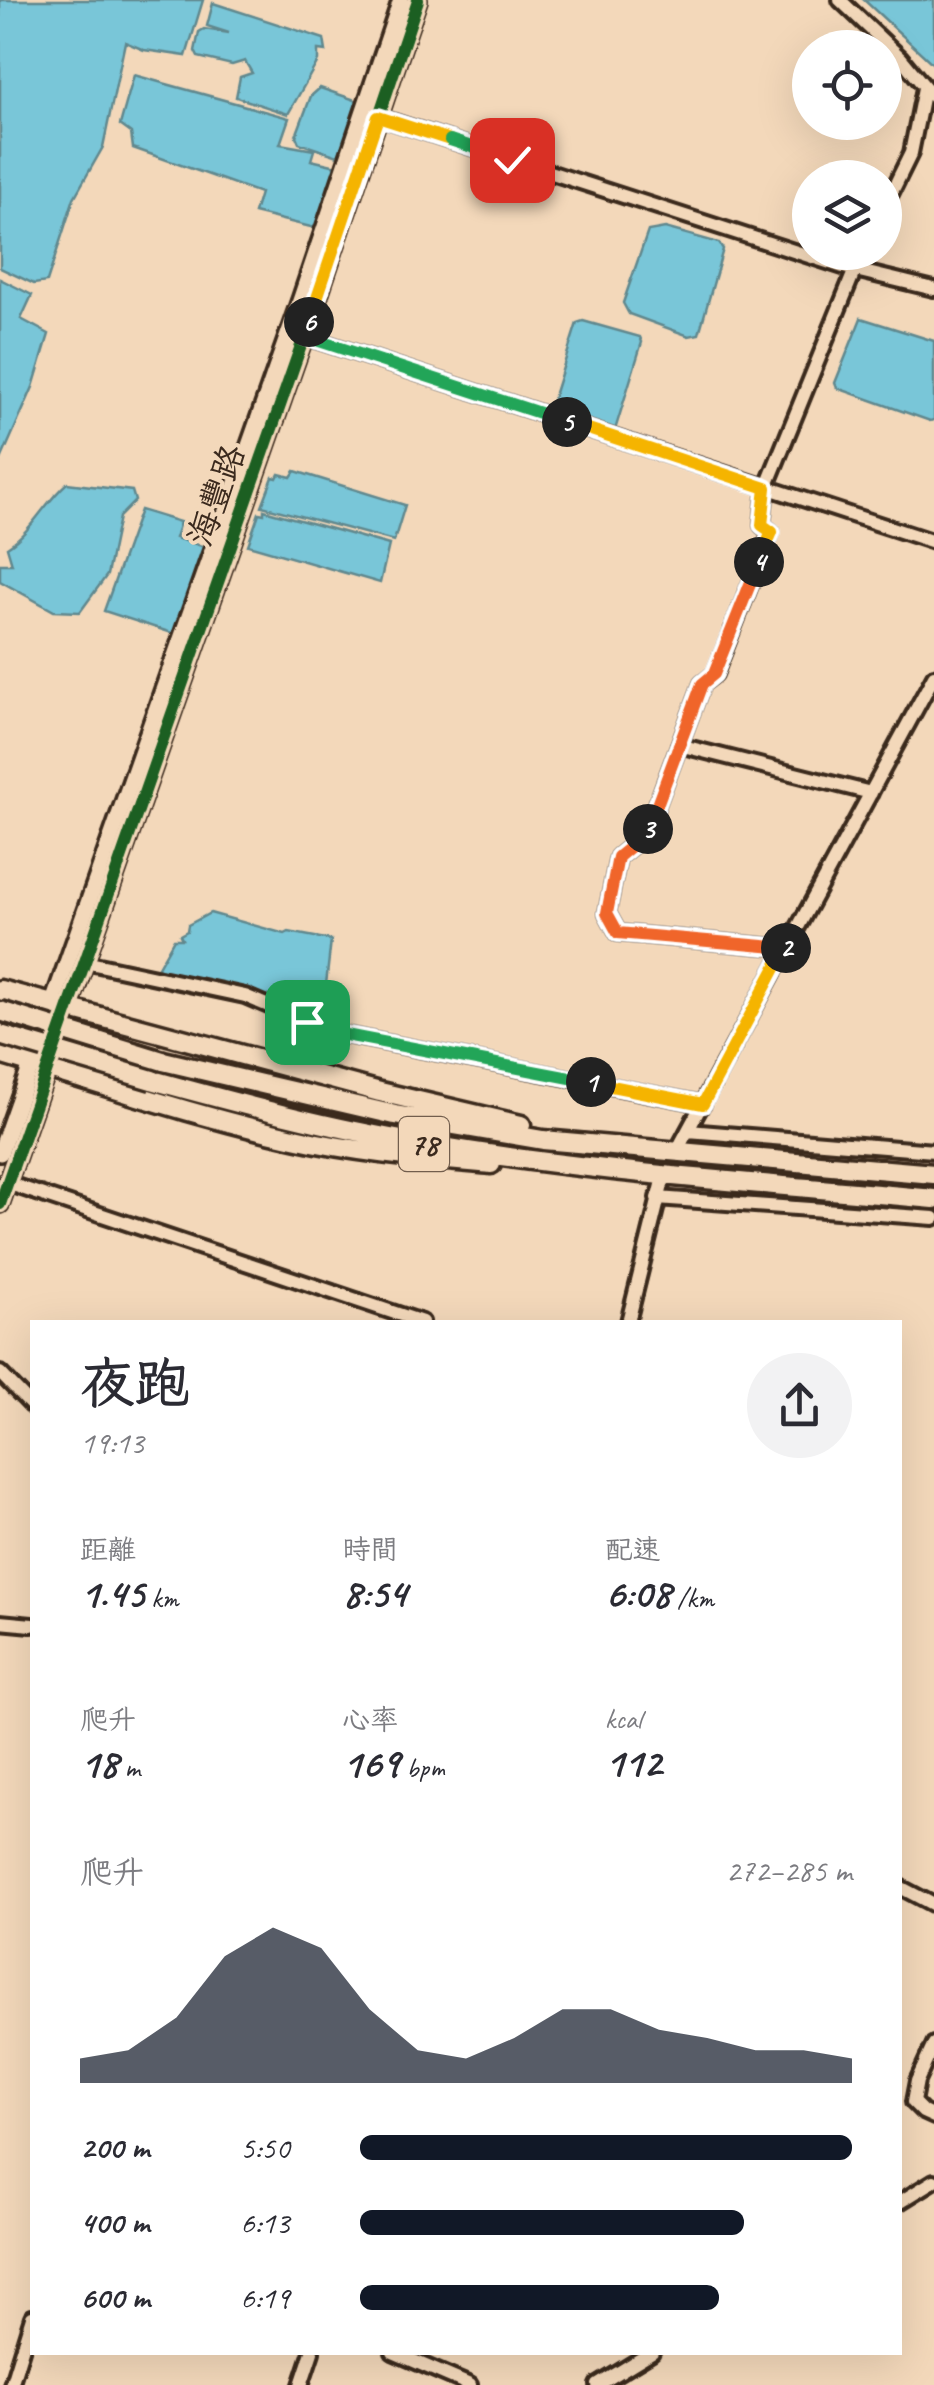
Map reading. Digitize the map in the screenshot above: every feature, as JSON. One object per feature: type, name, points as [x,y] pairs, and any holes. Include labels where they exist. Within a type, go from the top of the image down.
[{"type":"highway","points":[[0,990],[380,1092],[518,1124],[698,1155]]},
{"type":"highway","name":"78","points":[[0,1012],[163,1060],[395,1115],[543,1140],[934,1174]]},
{"type":"highway","name":"78","points":[[0,1034],[273,1113],[419,1143],[701,1181],[934,1198]]},
{"type":"highway","points":[[0,1054],[181,1110],[296,1139],[409,1157],[701,1181]]},
{"type":"main road","name":"海豐路","points":[[60,1007],[401,0]]},
{"type":"main road","name":"海豐路","points":[[60,1007],[85,962],[418,0]]},
{"type":"main road","points":[[0,1152],[60,1007]]},
{"type":"main road","points":[[0,1204],[38,1066]]},
{"type":"street","points":[[840,0],[901,58],[929,93],[902,171]]},
{"type":"street","points":[[378,117],[792,249]]},
{"type":"street","points":[[786,948],[618,933],[607,913],[618,857],[646,834],[702,684],[714,674],[772,532],[762,525],[766,488],[854,270]]},
{"type":"street","points":[[858,270],[934,289]]},
{"type":"street","points":[[304,336],[934,542]]},
{"type":"street","points":[[934,676],[685,1137],[934,1152]]},
{"type":"street","points":[[679,745],[871,793]]},
{"type":"street","points":[[85,962],[245,996],[330,1032],[703,1104]]},
{"type":"street","points":[[8,1183],[416,1320]]},
{"type":"street","points":[[628,1320],[660,1192],[934,1218]]},
{"type":"street","points":[[0,1373],[30,1404]]},
{"type":"street","points":[[0,1622],[30,1625]]},
{"type":"street","points":[[902,1888],[934,1905]]},
{"type":"street","points":[[934,2044],[916,2081],[913,2102],[934,2118]]},
{"type":"street","points":[[902,2201],[932,2185]]},
{"type":"street","points":[[11,2385],[30,2323]]},
{"type":"street","points":[[301,2385],[311,2355]]},
{"type":"street","points":[[400,2355],[470,2385]]},
{"type":"street","points":[[598,2385],[647,2355]]},
{"type":"water","points":[[0,0],[203,0],[186,56],[144,50],[125,42],[103,147],[74,198],[47,282],[34,284],[0,268]]},
{"type":"water","points":[[864,0],[934,0],[934,65],[902,35],[902,30],[896,30]]},
{"type":"water","points":[[213,3],[324,39],[326,51],[318,50],[318,61],[288,114],[236,97],[240,77],[252,73],[245,61],[232,65],[198,57],[195,51],[199,32],[204,29],[229,33],[207,26]]},
{"type":"water","points":[[134,75],[289,118],[280,144],[314,150],[311,160],[341,167],[319,229],[254,213],[260,193],[133,148],[131,133],[120,125]]},
{"type":"water","points":[[320,88],[367,104],[347,155],[338,156],[299,143],[296,136],[311,96]]},
{"type":"water","points":[[665,228],[719,243],[723,249],[699,334],[689,336],[629,314],[623,303],[648,231]]},
{"type":"water","points":[[0,279],[32,295],[21,319],[49,334],[33,387],[0,462]]},
{"type":"water","points":[[861,318],[934,341],[934,420],[837,388],[835,383]]},
{"type":"water","points":[[583,321],[640,337],[642,342],[615,430],[600,434],[548,415],[577,323]]},
{"type":"water","points":[[295,471],[405,505],[394,541],[262,506],[273,477],[291,477]]},
{"type":"water","points":[[67,483],[132,491],[135,501],[119,517],[107,575],[80,612],[54,611],[0,581],[0,564],[12,564],[7,547]]},
{"type":"water","points":[[140,510],[180,522],[175,538],[212,549],[178,635],[104,611]]},
{"type":"water","points":[[264,510],[389,545],[380,583],[248,545],[259,513],[264,514]]},
{"type":"water","points":[[210,913],[285,934],[331,940],[322,1020],[270,997],[160,971],[158,967],[174,939],[182,939],[180,935],[188,925]]},
{"type":"cycle path","points":[[0,1204],[316,303],[418,0]]},
{"type":"route","points":[[307,1022],[330,1032],[703,1104],[786,948],[618,933],[607,913],[618,857],[646,834],[702,684],[714,674],[772,532],[762,525],[766,488],[304,336],[378,117],[512,160]]}]
